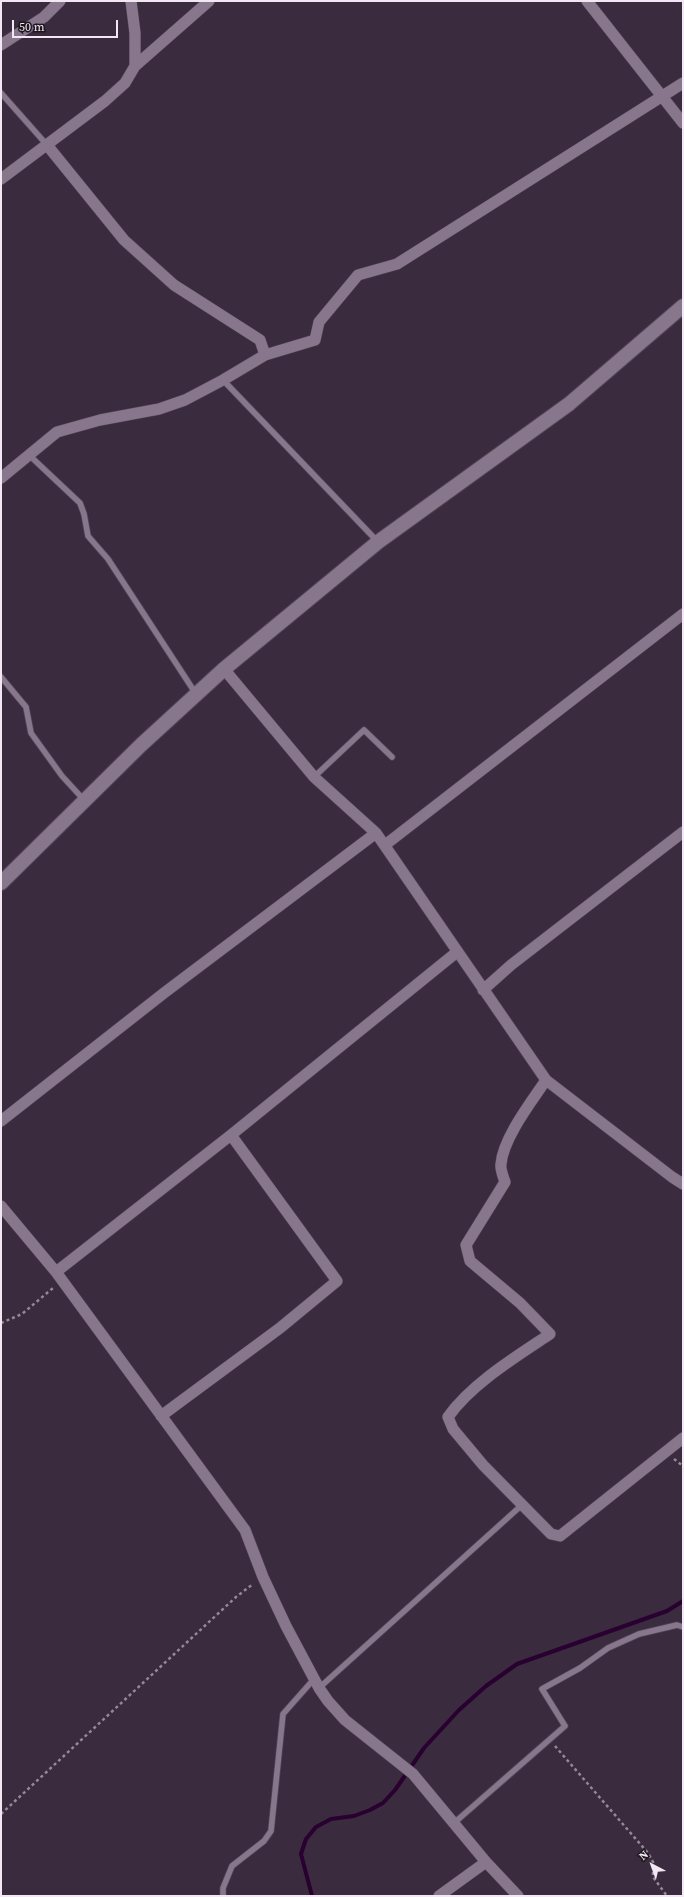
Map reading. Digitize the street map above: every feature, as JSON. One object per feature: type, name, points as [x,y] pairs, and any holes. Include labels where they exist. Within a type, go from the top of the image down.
[{"type":"street","points":[[1,45],[44,17],[60,1]]},
{"type":"street","points":[[131,1],[135,33],[135,66]]},
{"type":"street","points":[[1,179],[105,101],[125,83],[135,66],[209,1]]},
{"type":"street","points":[[587,1],[683,123]]},
{"type":"street","points":[[1,478],[57,432],[100,420],[159,409],[185,400],[223,380],[265,354],[315,340],[319,322],[358,276],[397,264],[683,83]]},
{"type":"street","points":[[47,145],[124,240],[174,284],[260,340],[265,354]]},
{"type":"street","points":[[1,883],[141,745],[224,669],[378,542],[569,404],[683,306]]},
{"type":"street","points":[[385,846],[683,614]]},
{"type":"street","points":[[224,669],[314,777],[376,833],[546,1080],[683,1184]]},
{"type":"street","points":[[483,990],[512,965],[683,832]]},
{"type":"street","points":[[1,1121],[170,988],[376,833]]},
{"type":"street","points":[[59,1276],[457,952]]},
{"type":"street","points":[[546,1080],[518,1122],[504,1148],[500,1165],[505,1182],[466,1245],[470,1261],[520,1303],[550,1334],[500,1367],[454,1408],[448,1417],[452,1428],[483,1465],[551,1534],[560,1536],[683,1438]]},
{"type":"street","points":[[161,1416],[280,1328],[337,1282],[231,1135]]},
{"type":"street","points":[[1,1206],[59,1276],[245,1530],[263,1577],[286,1626],[317,1683],[345,1720],[413,1774],[486,1862],[518,1896]]},
{"type":"street","points":[[439,1896],[486,1862]]},
{"type":"lane","points":[[1,94],[47,145]]},
{"type":"lane","points":[[223,380],[378,542]]},
{"type":"lane","points":[[29,455],[80,504],[84,514],[88,536],[108,559],[196,695]]},
{"type":"lane","points":[[1,677],[26,707],[31,733],[62,776],[85,800]]},
{"type":"lane","points":[[314,777],[364,730],[392,757]]},
{"type":"lane","points":[[223,1896],[223,1888],[232,1866],[264,1841],[271,1830],[283,1714],[523,1504]]},
{"type":"lane","points":[[454,1823],[565,1726],[542,1689],[580,1668],[608,1648],[639,1634],[677,1625],[683,1627]]},
{"type":"path","points":[[1,1323],[22,1314],[59,1276]]},
{"type":"path","points":[[1,1814],[236,1597],[263,1577]]},
{"type":"path","points":[[550,1740],[648,1853],[652,1862],[653,1877],[667,1896]]},
{"type":"waterway","points":[[312,1896],[301,1854],[306,1839],[316,1827],[331,1819],[354,1816],[383,1803],[395,1790],[424,1748],[459,1710],[486,1686],[517,1664],[667,1611],[683,1601]]}]
